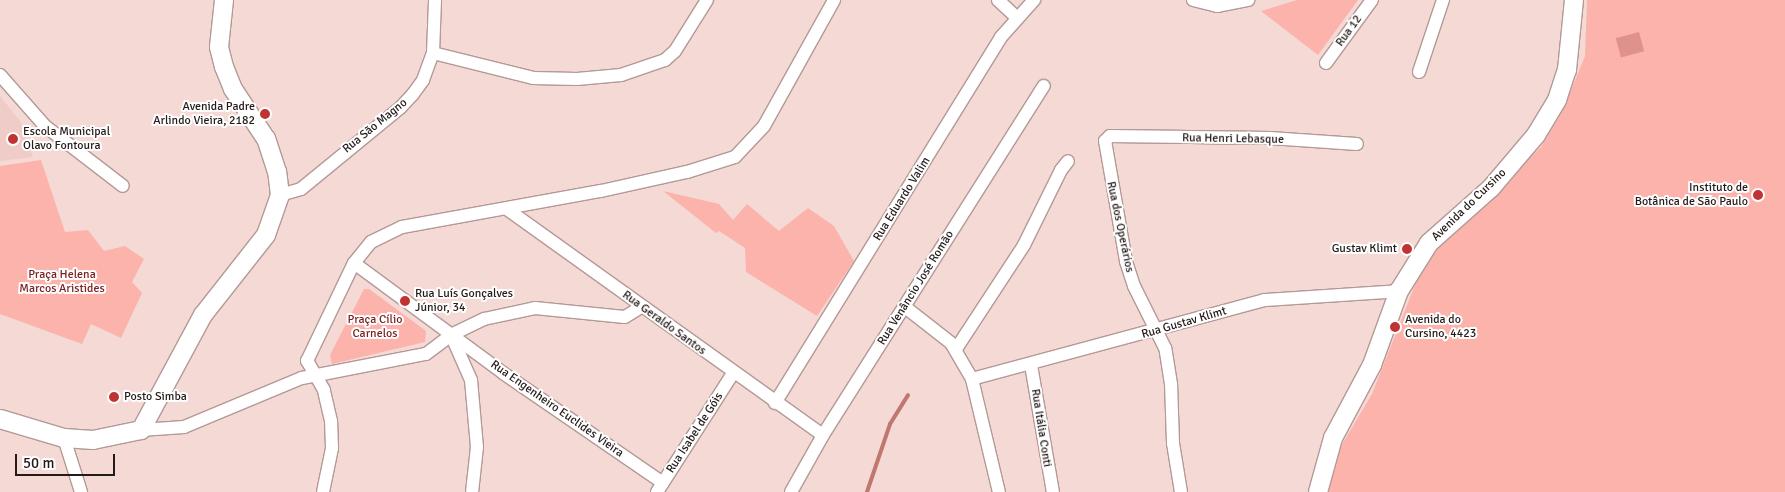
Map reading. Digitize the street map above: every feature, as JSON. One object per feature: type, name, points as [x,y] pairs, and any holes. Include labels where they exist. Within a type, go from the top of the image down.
[{"type":"main road","points":[[0,419],[64,438],[93,440],[141,430],[203,315],[266,235],[280,195],[277,172],[266,139],[233,89],[224,67],[220,47],[224,0]]},
{"type":"main road","name":"Avenida do Cursino","points":[[1318,492],[1333,438],[1372,365],[1399,291],[1429,243],[1491,188],[1532,140],[1550,113],[1568,70],[1574,0]]},
{"type":"street","name":"Rua São Magno","points":[[280,195],[301,189],[400,108],[423,80],[432,53],[434,0]]},
{"type":"street","points":[[432,53],[533,78],[577,79],[621,74],[665,60],[675,51],[706,0]]},
{"type":"street","points":[[323,492],[332,448],[331,421],[324,390],[307,361],[354,263],[371,242],[402,227],[507,209],[686,172],[735,157],[764,126],[834,0]]},
{"type":"street","points":[[998,0],[1016,17]]},
{"type":"street","name":"Rua Eduardo Valim","points":[[775,402],[1001,37],[1016,17],[1034,0]]},
{"type":"street","points":[[1193,0],[1218,6],[1248,0]]},
{"type":"street","name":"Rua 12","points":[[1326,63],[1372,0]]},
{"type":"street","points":[[1419,72],[1443,0]]},
{"type":"street","points":[[0,75],[45,126],[123,186]]},
{"type":"street","name":"Rua Venâncio José Romão","points":[[792,492],[823,435],[1044,86]]},
{"type":"street","name":"Rua Henri Lebasque","points":[[1110,136],[1270,138],[1357,144]]},
{"type":"street","name":"Rua dos Operários","points":[[1110,136],[1105,141],[1110,180],[1126,261],[1134,286],[1158,331],[1171,384],[1173,443],[1182,492]]},
{"type":"street","points":[[956,349],[1024,245],[1061,170],[1068,161]]},
{"type":"street","name":"Rua Geraldo Santos","points":[[507,209],[733,373],[823,435]]},
{"type":"street","name":"Rua Engenheiro Euclides Vieira","points":[[354,263],[660,487]]},
{"type":"street","name":"Rua Gustav Klimt","points":[[972,379],[1158,331],[1264,300],[1399,291]]},
{"type":"street","points":[[141,430],[184,427],[255,400],[288,382],[426,354],[451,335],[484,319],[518,310],[558,309],[625,318],[641,307]]},
{"type":"street","points":[[905,307],[933,326],[956,349],[972,379],[999,492]]},
{"type":"street","points":[[451,335],[471,380],[477,447],[472,492]]},
{"type":"street","name":"Rua Itália Conti","points":[[1031,365],[1052,492]]},
{"type":"street","name":"Rua Isabel de Góis","points":[[660,487],[733,373]]},
{"type":"street","points":[[64,438],[81,492]]},
{"type":"street","points":[[1311,492],[1318,492]]},
{"type":"shaded area","name":"Escola Municipal Olavo Fontoura","points":[[0,96],[20,121],[33,157],[0,161]]},
{"type":"green space","points":[[1297,0],[1358,0],[1318,55],[1261,11]]},
{"type":"green space","points":[[1587,0],[1785,0],[1785,492],[1328,492],[1334,458],[1372,394],[1420,272],[1433,251],[1541,147],[1562,112],[1585,56]]},
{"type":"green space","name":"Praça Helena Marcos Aristides","points":[[41,160],[65,232],[88,230],[104,251],[125,246],[144,259],[132,282],[142,293],[121,338],[91,324],[82,344],[0,314],[0,166]]},
{"type":"green space","points":[[663,191],[719,204],[733,220],[747,204],[779,231],[808,208],[834,226],[854,261],[817,316],[746,272],[745,248],[719,231],[716,233]]},
{"type":"green space","name":"Praça Cílio Carnelos","points":[[364,289],[369,289],[426,331],[425,342],[332,364],[330,355]]},
{"type":"building","points":[[1639,32],[1644,51],[1621,58],[1616,38]]},
{"type":"waterway","points":[[867,492],[890,424],[908,395]]},
{"type":"place","name":"Avenida Padre Arlindo Vieira, 2182","points":[[265,114]]},
{"type":"place","name":"Escola Municipal Olavo Fontoura","points":[[13,139]]},
{"type":"place","name":"Instituto de Botânica de São Paulo","points":[[1758,195]]},
{"type":"place","name":"Gustav Klimt","points":[[1407,249]]},
{"type":"place","name":"Rua Luís Gonçalves Júnior, 34","points":[[405,301]]},
{"type":"place","name":"Avenida do Cursino, 4423","points":[[1395,327]]},
{"type":"place","name":"Posto Simba","points":[[114,397]]}]
